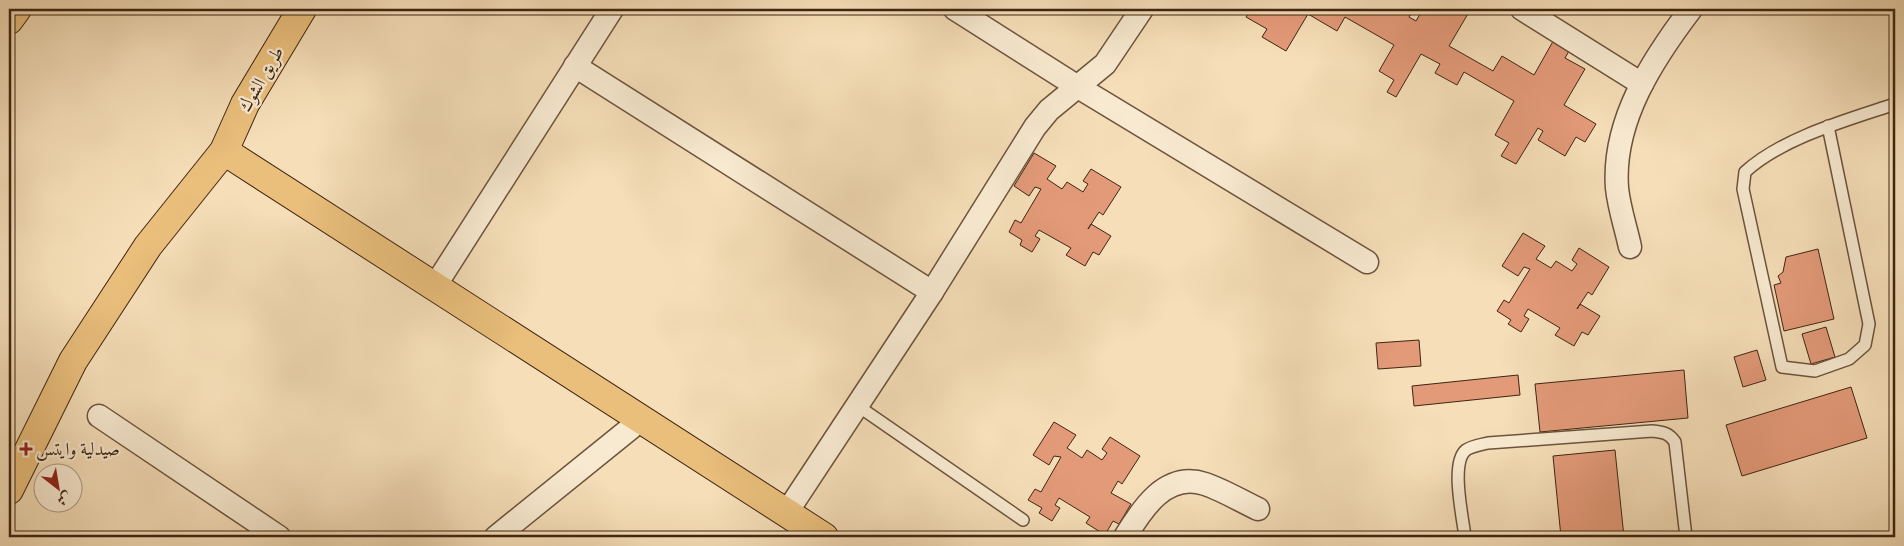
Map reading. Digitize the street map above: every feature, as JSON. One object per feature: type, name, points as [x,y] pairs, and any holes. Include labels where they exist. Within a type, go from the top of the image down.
[{"type":"main road","points":[[9,20],[17,9]]},
{"type":"main road","name":"طريق الشوك","points":[[9,490],[73,361],[148,246],[224,151],[245,104],[302,9]]},
{"type":"main road","points":[[224,151],[788,512],[824,537]]},
{"type":"street","points":[[435,286],[612,9]]},
{"type":"street","points":[[955,9],[1078,87],[1368,262]]},
{"type":"street","points":[[788,512],[932,292],[1035,127],[1049,110],[1105,64],[1142,9]]},
{"type":"street","points":[[1522,9],[1642,84]]},
{"type":"street","points":[[1630,248],[1618,188],[1618,163],[1623,136],[1642,84],[1655,59],[1691,9]]},
{"type":"street","points":[[575,66],[932,292]]},
{"type":"street","points":[[99,416],[279,537]]},
{"type":"street","points":[[496,537],[642,419]]},
{"type":"street","points":[[1126,537],[1142,509],[1155,495],[1172,485],[1190,482],[1204,484],[1258,509]]},
{"type":"lane","points":[[1828,126],[1869,324],[1865,345],[1849,358],[1815,371],[1782,367],[1743,189],[1745,172],[1759,159],[1828,126],[1895,104]]},
{"type":"lane","points":[[858,406],[1023,520]]},
{"type":"lane","points":[[1465,537],[1458,471],[1458,462],[1465,451],[1474,446],[1488,443],[1652,431],[1670,435],[1676,442],[1686,537]]},
{"type":"building","points":[[1251,9],[1414,9],[1409,17],[1416,21],[1423,9],[1464,9],[1469,12],[1449,46],[1493,71],[1502,56],[1534,75],[1556,36],[1572,46],[1565,58],[1585,69],[1564,105],[1596,124],[1585,142],[1576,137],[1565,156],[1538,140],[1543,131],[1538,128],[1516,164],[1501,156],[1509,143],[1495,135],[1514,101],[1464,72],[1457,85],[1435,73],[1440,64],[1421,54],[1396,97],[1387,92],[1394,80],[1379,71],[1394,45],[1345,17],[1337,31],[1308,14],[1286,51],[1262,37],[1267,29],[1246,17]]},
{"type":"building","points":[[1034,153],[1056,166],[1047,179],[1062,189],[1067,182],[1083,192],[1088,184],[1083,181],[1091,169],[1121,187],[1103,215],[1099,212],[1091,224],[1111,236],[1099,255],[1093,252],[1085,266],[1066,255],[1071,248],[1039,230],[1035,236],[1040,239],[1032,252],[1020,245],[1022,240],[1009,232],[1015,220],[1021,223],[1041,189],[1035,187],[1029,196],[1014,186]]},
{"type":"building","points":[[1523,233],[1545,246],[1536,259],[1551,268],[1556,261],[1572,271],[1577,264],[1572,260],[1579,248],[1609,267],[1592,295],[1588,292],[1580,304],[1600,316],[1588,335],[1582,332],[1574,346],[1555,335],[1560,328],[1528,309],[1524,316],[1529,319],[1521,332],[1508,324],[1511,320],[1497,311],[1504,300],[1509,303],[1530,269],[1524,267],[1518,276],[1502,266]]},
{"type":"building","points":[[1818,249],[1834,319],[1784,331],[1774,285],[1781,283],[1778,276],[1783,272],[1786,257]]},
{"type":"building","points":[[1826,327],[1835,357],[1811,364],[1802,334]]},
{"type":"building","points":[[1419,340],[1421,366],[1378,369],[1376,343]]},
{"type":"building","points":[[1757,350],[1766,380],[1743,387],[1734,357]]},
{"type":"building","points":[[1684,370],[1688,418],[1540,432],[1535,384]]},
{"type":"building","points":[[1518,375],[1520,395],[1414,406],[1412,386]]},
{"type":"building","points":[[1851,387],[1867,438],[1742,476],[1726,425]]},
{"type":"building","points":[[1054,422],[1076,435],[1067,448],[1082,458],[1087,450],[1102,460],[1107,453],[1102,449],[1110,437],[1140,456],[1122,484],[1118,481],[1111,493],[1131,504],[1119,524],[1113,521],[1105,535],[1086,523],[1090,517],[1059,498],[1055,505],[1060,508],[1052,521],[1039,513],[1042,508],[1028,500],[1035,489],[1041,492],[1061,457],[1054,456],[1049,465],[1033,455]]},
{"type":"building","points":[[1615,450],[1624,537],[1561,537],[1553,456]]},
{"type":"place","name":"صيدلية وايتس","points":[[26,449]]}]
